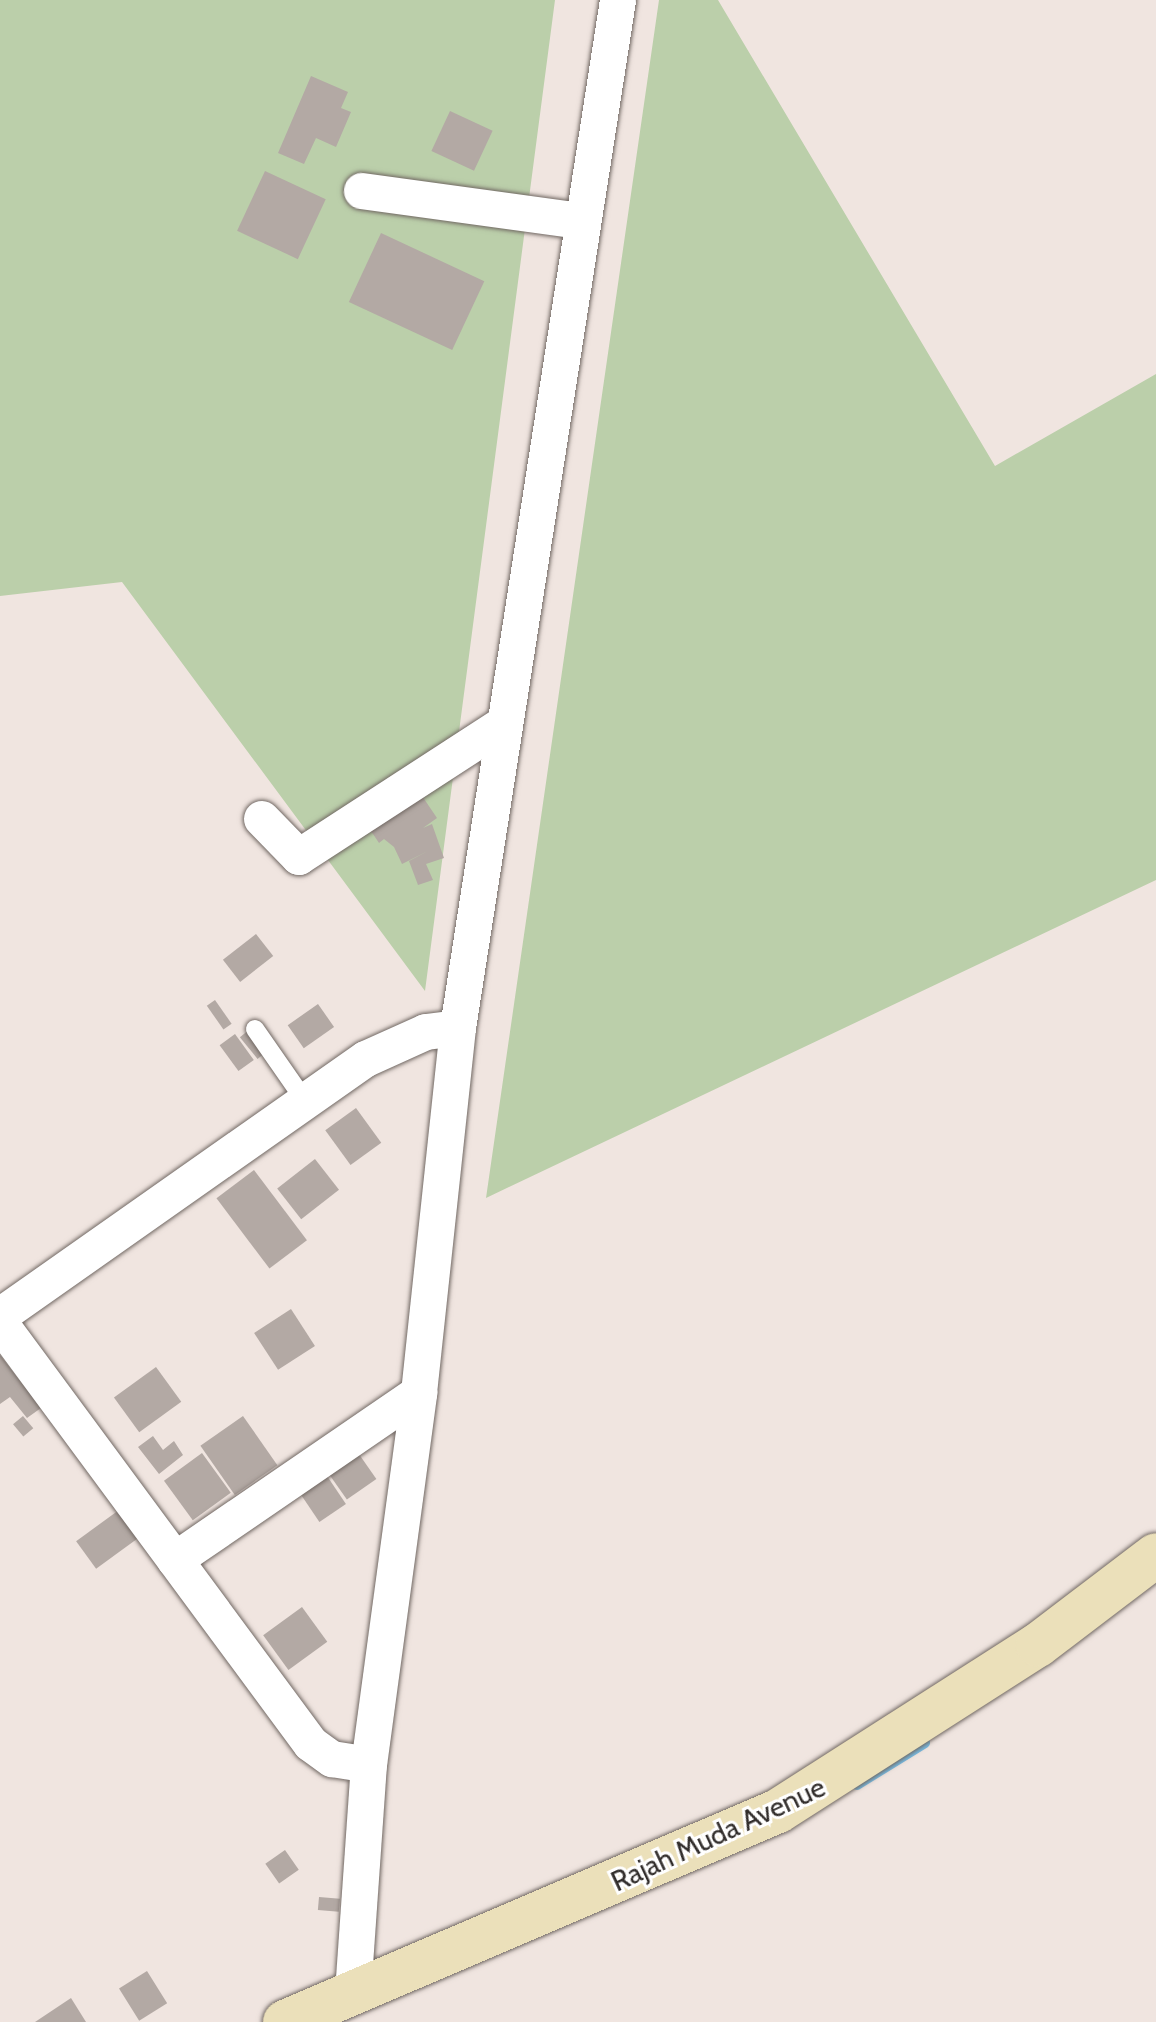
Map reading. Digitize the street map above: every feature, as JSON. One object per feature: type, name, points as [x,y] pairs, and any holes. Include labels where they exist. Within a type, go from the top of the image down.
[{"type":"street","points":[[318,2011],[369,1765],[419,1393],[458,1028],[501,726],[618,0]]},
{"type":"street","points":[[362,191],[580,221]]},
{"type":"street","points":[[262,819],[299,857],[501,726]]},
{"type":"street","points":[[0,1316],[305,1101],[399,1043],[458,1028]]},
{"type":"street","points":[[0,1323],[320,1753],[369,1765]]},
{"type":"street","points":[[175,1560],[419,1393]]},
{"type":"street","name":"Rajah Muda Avenue","points":[[318,2011],[778,1811],[1038,1645],[1156,1555]]},
{"type":"lane","points":[[255,1029],[305,1101]]},
{"type":"green space","points":[[0,0],[555,0],[425,991],[122,582],[0,596]]},
{"type":"green space","points":[[659,0],[718,0],[995,466],[1156,374],[1156,880],[486,1198]]},
{"type":"building","points":[[311,76],[348,92],[341,108],[351,112],[336,147],[316,138],[304,164],[278,153]]},
{"type":"building","points":[[450,111],[493,131],[474,171],[431,151]]},
{"type":"building","points":[[265,171],[326,199],[298,259],[237,231]]},
{"type":"building","points":[[381,233],[484,281],[452,350],[349,302]]},
{"type":"building","points":[[414,784],[437,818],[423,828],[432,824],[444,858],[426,864],[433,880],[418,885],[409,861],[428,851],[402,864],[394,847],[384,839],[379,843],[363,819]]},
{"type":"building","points":[[256,934],[273,956],[240,982],[223,960]]},
{"type":"building","points":[[215,1000],[232,1024],[223,1029],[207,1006]]},
{"type":"building","points":[[318,1004],[334,1027],[304,1048],[288,1025]]},
{"type":"building","points":[[250,1029],[268,1051],[258,1059],[240,1037]]},
{"type":"building","points":[[235,1034],[254,1060],[238,1071],[220,1045]]},
{"type":"building","points":[[356,1108],[381,1143],[351,1165],[325,1130]]},
{"type":"building","points":[[315,1159],[339,1190],[301,1219],[277,1189]]},
{"type":"building","points":[[254,1170],[307,1240],[269,1269],[216,1198]]},
{"type":"building","points":[[291,1309],[315,1346],[278,1370],[254,1333]]},
{"type":"building","points":[[0,1355],[41,1408],[27,1418],[10,1397],[0,1404]]},
{"type":"building","points":[[156,1367],[181,1402],[139,1432],[114,1398]]},
{"type":"building","points":[[23,1416],[33,1428],[23,1437],[13,1424]]},
{"type":"building","points":[[243,1416],[277,1465],[235,1495],[200,1446]]},
{"type":"building","points":[[153,1436],[163,1450],[174,1441],[183,1455],[159,1474],[138,1447]]},
{"type":"building","points":[[354,1447],[376,1479],[347,1500],[325,1468]]},
{"type":"building","points":[[202,1453],[231,1493],[193,1520],[164,1481]]},
{"type":"building","points":[[323,1470],[346,1504],[319,1522],[296,1488]]},
{"type":"building","points":[[119,1510],[139,1538],[96,1569],[76,1541]]},
{"type":"building","points":[[302,1607],[327,1642],[288,1670],[263,1635]]},
{"type":"building","points":[[285,1850],[299,1870],[279,1883],[265,1864]]},
{"type":"building","points":[[319,1897],[340,1899],[339,1912],[318,1910]]},
{"type":"building","points":[[147,1971],[167,2003],[139,2021],[119,1988]]},
{"type":"building","points":[[71,1998],[86,2022],[35,2022]]},
{"type":"waterway","points":[[857,1785],[925,1743]]}]
